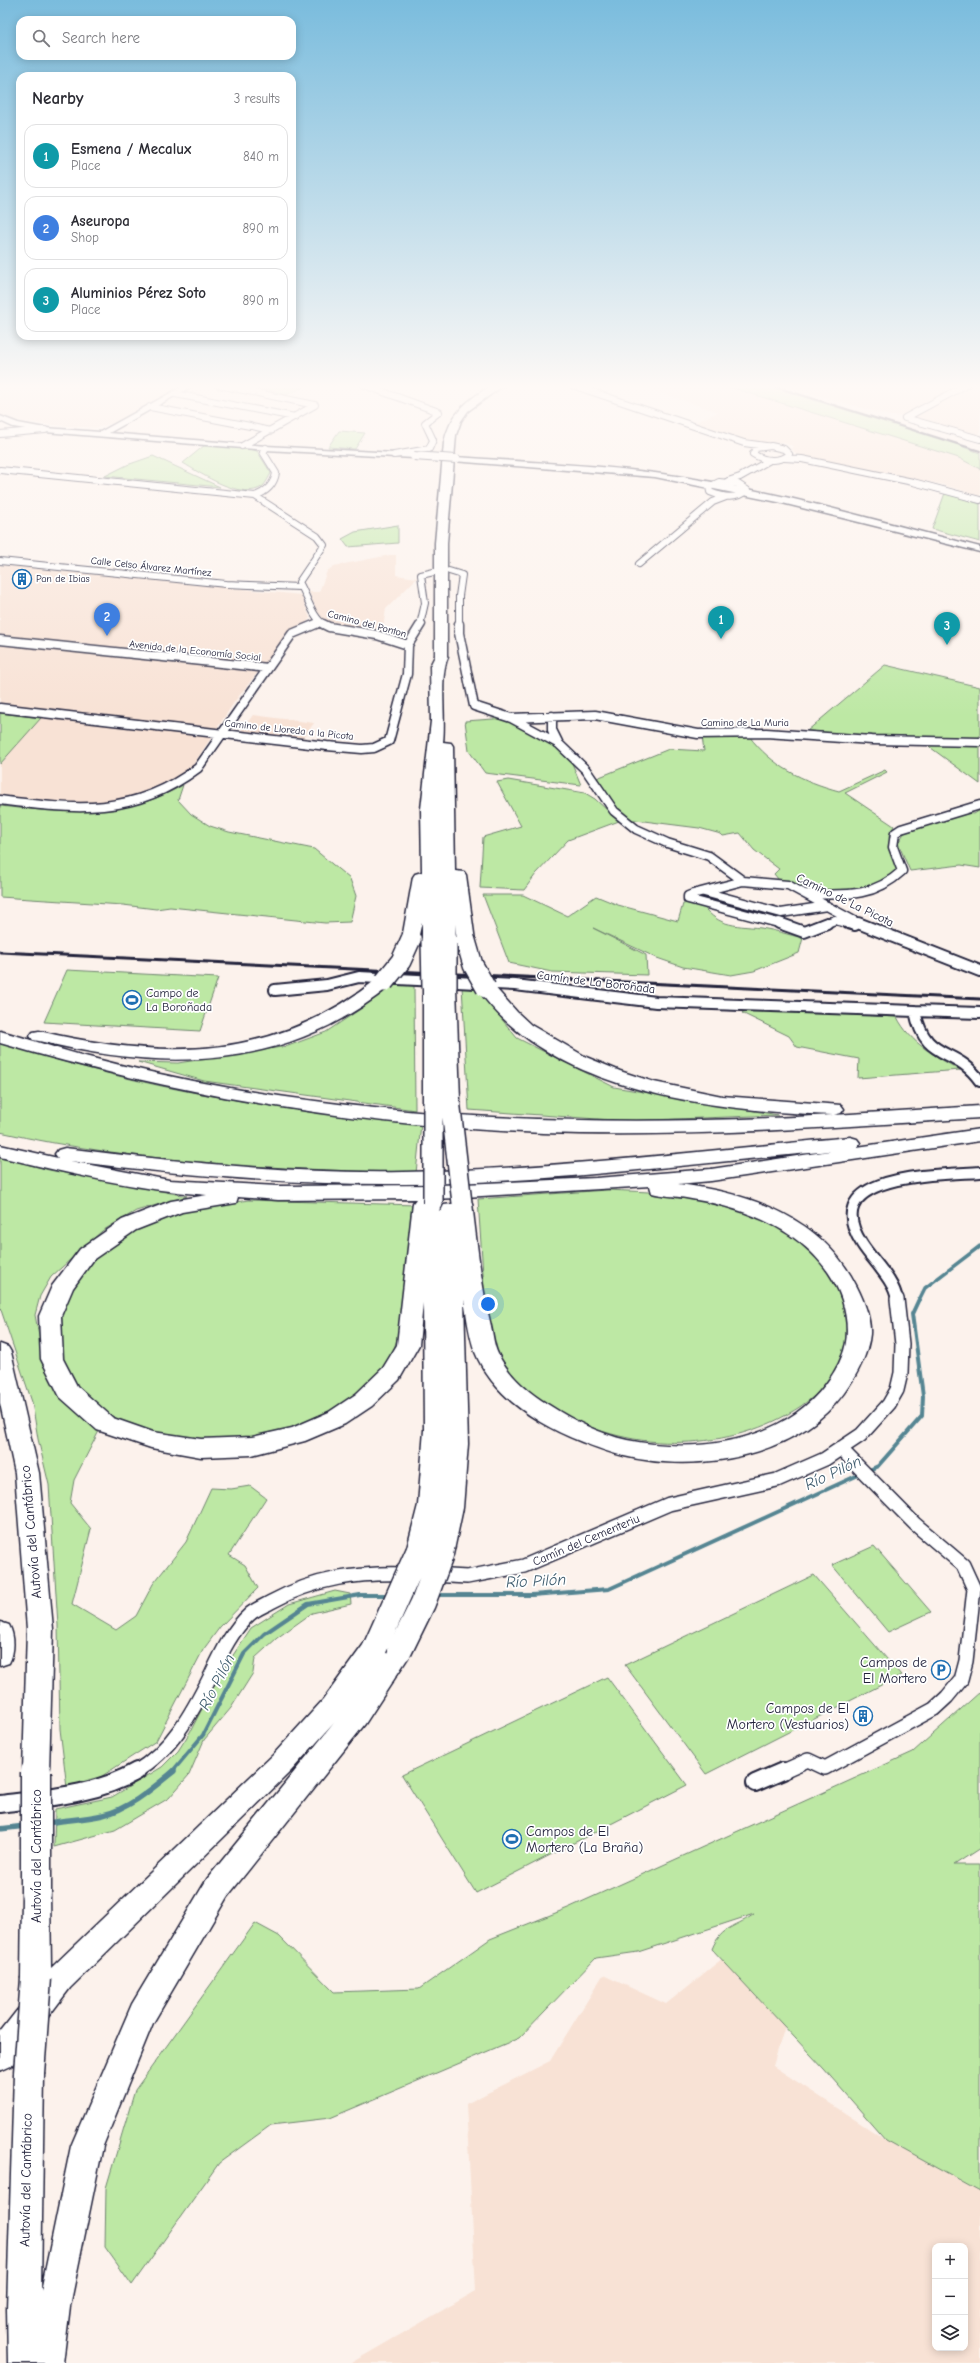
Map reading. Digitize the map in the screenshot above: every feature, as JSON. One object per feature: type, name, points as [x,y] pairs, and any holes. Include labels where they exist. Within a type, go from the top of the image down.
[{"type":"highway","points":[[439,940],[447,906],[447,796],[444,667],[441,657],[440,527],[443,495]]},
{"type":"highway","points":[[0,1025],[114,1052],[187,1056],[248,1047],[301,1032],[353,1007],[384,982],[401,961],[411,939],[429,825],[438,721],[437,666],[441,657]]},
{"type":"highway","points":[[447,796],[466,941],[473,965],[486,988],[515,1021],[564,1053],[603,1071],[646,1087],[720,1102],[782,1108],[980,1109]]},
{"type":"highway","points":[[0,2056],[60,1978],[282,1764],[387,1649],[423,1604],[430,1553],[451,1508],[456,1444],[442,1203],[439,940],[429,825]]},
{"type":"highway","points":[[0,1037],[139,1076],[262,1099],[418,1118],[512,1125],[622,1128],[762,1125],[980,1112]]},
{"type":"highway","points":[[442,1101],[433,1127],[442,1203],[488,1356],[508,1383],[535,1408],[576,1431],[625,1447],[668,1453],[712,1453],[758,1442],[792,1427],[823,1405],[838,1385],[852,1360],[859,1331],[855,1309],[847,1284],[830,1259],[807,1238],[789,1226],[759,1210],[727,1199],[695,1191],[596,1184]]},
{"type":"highway","points":[[0,1141],[78,1156],[166,1167],[284,1176],[403,1178],[530,1174],[759,1150],[980,1134]]},
{"type":"highway","points":[[0,1151],[91,1172],[169,1186],[278,1193],[440,1192],[596,1184],[764,1168],[980,1134]]},
{"type":"highway","points":[[278,1193],[223,1198],[178,1206],[129,1225],[87,1254],[63,1286],[50,1316],[52,1359],[68,1391],[105,1424],[151,1440],[201,1448],[252,1446],[297,1435],[337,1418],[364,1400],[390,1374],[408,1345],[442,1203]]},
{"type":"highway","name":"Autovía del Cantábrico","points":[[0,1352],[27,1472],[40,1629],[36,1772],[36,1978],[28,2073],[24,2309],[25,2363]]},
{"type":"highway","points":[[0,1632],[0,1656]]},
{"type":"highway","points":[[46,2363],[54,2306],[87,2146],[142,2014],[217,1888],[356,1716],[387,1649]]},
{"type":"street","points":[[0,800],[62,808],[89,808],[118,804],[150,796],[190,775],[198,768],[292,634],[302,628],[320,622],[313,613],[308,597],[300,587],[299,582],[322,550],[322,540],[255,496],[248,495]]},
{"type":"street","points":[[639,564],[713,498],[738,495]]},
{"type":"street","points":[[777,495],[980,550]]},
{"type":"street","points":[[965,495],[980,500]]},
{"type":"street","name":"Calle Celso Álvarez Martínez","points":[[0,561],[226,584],[300,587]]},
{"type":"street","points":[[0,571],[9,562]]},
{"type":"street","points":[[449,571],[462,575],[459,596],[459,632],[467,663],[471,702],[479,708],[511,718],[559,744],[586,770],[605,799],[625,822],[650,836],[709,856],[743,881]]},
{"type":"street","name":"Camino de Lloreda a la Picota","points":[[0,708],[345,748],[374,748],[389,741],[407,674],[408,645],[422,622],[425,603],[421,575],[434,572]]},
{"type":"street","name":"Camino del Ponton","points":[[320,622],[329,627],[376,635],[408,645]]},
{"type":"street","name":"Avenida de la Economía Social","points":[[0,640],[268,668]]},
{"type":"street","points":[[552,716],[552,730],[559,744]]},
{"type":"street","name":"Camino de La Muria","points":[[511,718],[608,716],[698,734],[766,733],[872,740],[980,742]]},
{"type":"street","points":[[808,894],[856,895],[881,888],[902,871],[893,847],[895,833],[901,828],[980,805]]},
{"type":"street","points":[[743,881],[688,896],[688,899],[734,913],[767,919],[804,932],[835,920],[866,927]]},
{"type":"street","name":"Camino de La Picota","points":[[743,881],[788,885],[808,894],[866,927],[980,971]]},
{"type":"street","points":[[704,892],[782,913],[827,906]]},
{"type":"street","name":"Camín de La Boroñada","points":[[275,990],[327,985],[359,977],[515,985],[656,1002],[915,1011]]},
{"type":"street","points":[[980,1013],[915,1011],[916,1025],[925,1040],[938,1052],[962,1062],[975,1071],[980,1081]]},
{"type":"street","name":"Camín del Cementeriu","points":[[0,1804],[76,1793],[122,1779],[148,1764],[169,1745],[201,1695],[227,1645],[249,1615],[289,1591],[341,1575],[388,1573],[467,1577],[524,1566],[669,1504],[778,1480],[802,1470],[841,1449],[861,1435],[888,1404],[897,1390],[901,1373],[902,1344],[897,1297],[885,1274],[861,1243],[851,1218],[854,1204],[872,1188],[891,1180],[980,1172]]},
{"type":"street","points":[[756,1783],[808,1760],[825,1768],[934,1709],[947,1697],[961,1680],[966,1661],[974,1588],[963,1565],[914,1524],[869,1476],[841,1449]]},
{"type":"shaded area","points":[[396,555],[396,575],[417,578],[386,609],[382,634],[347,630],[325,621],[318,613],[309,592],[319,592],[327,571],[334,566]]},
{"type":"shaded area","points":[[0,565],[301,595],[310,618],[306,623],[292,629],[235,701],[187,774],[166,786],[122,800],[66,804],[0,796],[0,764],[40,718],[0,713]]},
{"type":"shaded area","points":[[253,715],[314,723],[303,738],[241,731]]},
{"type":"shaded area","points":[[723,1958],[785,2026],[773,2066],[886,2140],[980,2192],[980,2363],[351,2363],[476,2291],[466,2104],[550,2061],[603,1975],[666,2004]]},
{"type":"green space","points":[[944,495],[952,495],[980,504],[980,542],[932,529]]},
{"type":"green space","points":[[398,525],[398,543],[348,547],[342,539],[355,532]]},
{"type":"green space","points":[[885,665],[980,687],[980,738],[930,739],[807,731]]},
{"type":"green space","points":[[0,713],[41,718],[0,764]]},
{"type":"green space","points":[[507,718],[567,751],[581,785],[485,773],[469,751],[465,721]]},
{"type":"green space","points":[[702,736],[749,736],[768,756],[789,771],[825,787],[839,791],[885,770],[887,772],[845,793],[894,826],[889,835],[891,855],[898,868],[897,873],[873,890],[830,892],[779,880],[774,874],[779,869],[754,850],[740,833],[723,836],[721,834],[699,828],[628,819],[608,799],[597,778],[669,749],[704,751]]},
{"type":"green space","points":[[980,744],[980,784],[927,745]]},
{"type":"green space","points":[[508,780],[585,793],[595,799],[619,821],[568,840],[536,874],[524,890],[480,888],[483,837],[521,826],[497,782]]},
{"type":"green space","points":[[183,785],[178,800],[191,814],[210,826],[229,832],[314,849],[350,879],[356,896],[350,922],[325,923],[170,907],[156,909],[123,905],[0,897],[0,806],[47,810],[94,811],[139,804],[161,796]]},
{"type":"green space","points":[[980,810],[980,868],[961,865],[910,871],[898,843],[906,830],[962,813],[974,814]]},
{"type":"green space","points":[[483,895],[523,895],[567,916],[596,896],[618,905],[678,921],[683,904],[699,901],[712,916],[726,923],[761,928],[803,938],[799,953],[754,971],[731,975],[683,967],[657,958],[593,928],[646,955],[647,975],[552,972],[509,963]]},
{"type":"green space","name":"Campo de La Boroñada","points":[[67,970],[218,978],[200,1031],[44,1022]]},
{"type":"green space","points":[[390,985],[414,985],[415,1110],[204,1081],[138,1062],[178,1063],[288,1046],[326,1032],[362,1008]]},
{"type":"green space","points":[[462,986],[475,986],[517,1038],[614,1087],[778,1115],[626,1121],[469,1110]]},
{"type":"green space","points":[[747,1009],[897,1017],[902,1026],[916,1042],[960,1070],[858,1078],[859,1059],[797,1047],[789,1036],[742,1013]]},
{"type":"green space","points":[[0,1043],[90,1069],[211,1096],[421,1124],[416,1173],[311,1169],[207,1163],[155,1158],[103,1151],[0,1132]]},
{"type":"green space","points":[[0,1157],[49,1170],[187,1196],[136,1211],[102,1231],[51,1277],[40,1296],[35,1315],[42,1352],[50,1377],[62,1398],[99,1431],[74,1480],[70,1503],[91,1529],[72,1604],[116,1630],[136,1616],[153,1584],[186,1542],[211,1488],[231,1489],[250,1486],[266,1498],[229,1555],[245,1565],[258,1588],[220,1627],[203,1650],[156,1741],[99,1778],[67,1788],[60,1729],[58,1625],[49,1485],[38,1439],[32,1402],[0,1307]]},
{"type":"green space","points":[[607,1190],[666,1193],[709,1200],[752,1214],[780,1228],[805,1245],[826,1265],[841,1288],[848,1314],[846,1343],[834,1375],[827,1384],[801,1406],[774,1421],[745,1432],[714,1439],[682,1442],[650,1441],[618,1436],[588,1426],[560,1412],[529,1393],[504,1364],[489,1338],[485,1315],[478,1199]]},
{"type":"green space","points":[[248,1200],[416,1205],[401,1328],[390,1360],[355,1396],[317,1420],[266,1437],[216,1443],[166,1437],[121,1422],[93,1403],[71,1378],[60,1351],[58,1319],[69,1288],[95,1257],[129,1231],[182,1211]]},
{"type":"green space","points":[[874,1546],[931,1612],[888,1632],[832,1565]]},
{"type":"green space","points":[[814,1575],[901,1675],[706,1774],[625,1665]]},
{"type":"green space","points":[[335,1591],[350,1594],[351,1604],[312,1613],[277,1638],[255,1658],[253,1673],[231,1708],[204,1740],[189,1775],[169,1798],[115,1830],[54,1847],[55,1809],[112,1797],[162,1767],[178,1751],[190,1732],[218,1678],[251,1628],[289,1604]]},
{"type":"green space","name":"Campos de El Mortero (La Braña)","points":[[607,1677],[687,1785],[476,1893],[402,1775]]},
{"type":"green space","points":[[980,1692],[980,1848],[954,1865],[980,1865],[980,2192],[886,2140],[824,2069],[712,1949],[716,1941],[725,1931],[754,1914],[638,1952],[596,1958],[519,2038],[330,2118],[271,2125],[219,2163],[132,2285],[105,2247],[106,2188],[135,2090],[255,1923],[279,1936],[334,1992],[419,1989],[490,1939],[568,1908],[913,1752]]},
{"type":"waterway","name":"Río Pilón","points":[[919,1300],[925,1288],[980,1246]]},
{"type":"waterway","name":"Río Pilón","points":[[436,1595],[532,1595],[609,1589],[878,1466],[922,1416],[923,1396],[912,1314],[919,1299]]},
{"type":"waterway","name":"Río Pilón","points":[[172,1772],[203,1735],[244,1654],[264,1634],[308,1604],[360,1595],[389,1595]]},
{"type":"waterway","name":"Río Pilón","points":[[47,1823],[103,1815],[113,1812],[140,1797],[174,1771]]},
{"type":"waterway","name":"Río Pilón","points":[[0,1829],[25,1826]]},
{"type":"railway","points":[[0,952],[980,999]]},
{"type":"place","name":"Pan de Ibias","points":[[22,579]]},
{"type":"place","name":"Aseuropa","points":[[107,636]]},
{"type":"place","name":"Esmena / Mecalux","points":[[721,639]]},
{"type":"place","name":"Aluminios Pérez Soto","points":[[947,645]]},
{"type":"place","name":"Campo de La Boroñada","points":[[132,1000]]},
{"type":"place","name":"Campos de El Mortero","points":[[941,1670]]},
{"type":"place","name":"Campos de El Mortero (Vestuarios)","points":[[863,1716]]},
{"type":"place","name":"Campos de El Mortero (La Braña)","points":[[512,1839]]}]
